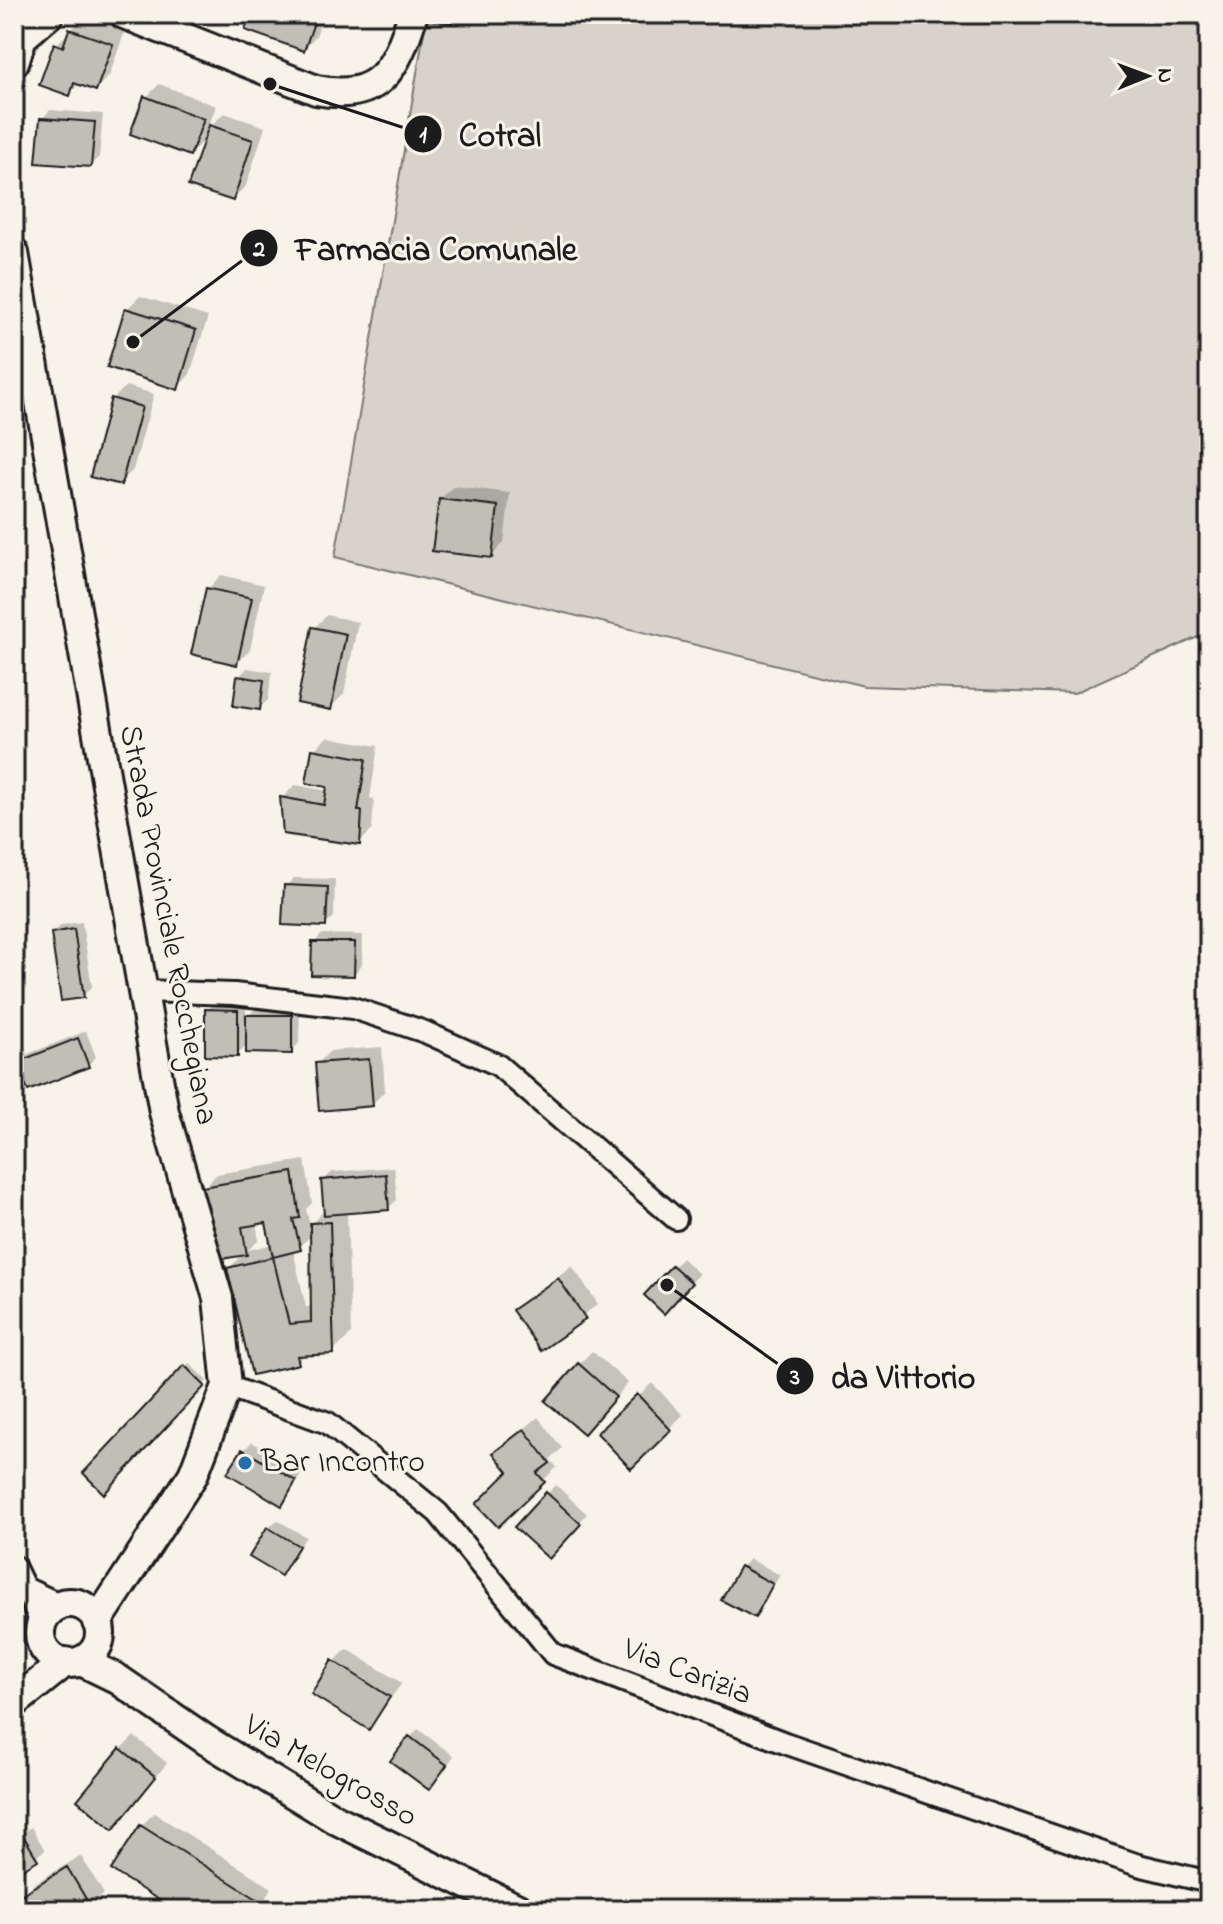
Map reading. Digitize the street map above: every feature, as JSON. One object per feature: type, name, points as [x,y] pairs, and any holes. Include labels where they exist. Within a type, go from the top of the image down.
[{"type":"main road","points":[[20,38],[49,14]]},
{"type":"main road","points":[[124,14],[316,90],[337,94],[363,91],[385,75],[396,60],[413,14]]},
{"type":"main road","name":"Strada Provinciale Rocchegiana","points":[[14,253],[164,1112],[218,1298],[227,1386],[193,1475],[134,1568],[72,1634],[19,1698]]},
{"type":"main road","name":"Via Melogrosso","points":[[72,1634],[116,1678],[206,1740],[335,1819],[520,1910]]},
{"type":"street","points":[[142,991],[234,994],[353,1008],[425,1032],[498,1065],[676,1219]]},
{"type":"street","name":"Via Carizia","points":[[227,1386],[328,1423],[438,1513],[553,1654],[785,1743],[1138,1865],[1209,1882]]},
{"type":"street","points":[[14,1566],[25,1588],[72,1634]]},
{"type":"shaded area","points":[[427,14],[1209,14],[1209,632],[1074,693],[864,686],[335,557]]},
{"type":"building","points":[[251,14],[317,14],[304,51],[245,30]]},
{"type":"building","points":[[422,14],[454,14],[453,23],[421,19]]},
{"type":"building","points":[[69,29],[113,44],[96,91],[74,83],[70,96],[39,85],[54,43],[63,47]]},
{"type":"building","points":[[144,96],[204,119],[190,156],[130,134]]},
{"type":"building","points":[[40,118],[95,122],[91,167],[36,163]]},
{"type":"building","points":[[209,125],[253,140],[233,201],[188,186]]},
{"type":"building","points":[[125,308],[196,330],[178,390],[107,367]]},
{"type":"building","points":[[111,398],[142,407],[121,485],[90,477]]},
{"type":"building","points":[[439,499],[498,506],[492,558],[432,551]]},
{"type":"building","points":[[206,588],[252,598],[237,665],[191,654]]},
{"type":"building","points":[[312,627],[346,634],[331,710],[297,703]]},
{"type":"building","points":[[237,676],[264,680],[260,710],[233,706]]},
{"type":"building","points":[[312,749],[366,759],[358,811],[362,811],[360,845],[283,834],[280,797],[324,805],[327,787],[306,783]]},
{"type":"building","points":[[284,885],[328,887],[326,927],[282,925]]},
{"type":"building","points":[[74,929],[84,998],[61,1001],[51,933]]},
{"type":"building","points":[[312,942],[355,942],[354,976],[311,975]]},
{"type":"building","points":[[205,1009],[238,1010],[238,1057],[205,1056]]},
{"type":"building","points":[[246,1015],[292,1015],[292,1054],[246,1053]]},
{"type":"building","points":[[78,1038],[89,1067],[28,1091],[17,1062]]},
{"type":"building","points":[[369,1059],[373,1106],[319,1111],[315,1063]]},
{"type":"building","points":[[293,1172],[300,1218],[293,1219],[301,1250],[273,1257],[266,1223],[242,1227],[247,1255],[214,1260],[202,1187]]},
{"type":"building","points":[[386,1174],[389,1210],[324,1215],[321,1180]]},
{"type":"building","points":[[330,1222],[334,1354],[297,1356],[299,1364],[252,1375],[227,1268],[273,1257],[289,1324],[311,1322],[310,1223]]},
{"type":"building","points":[[672,1265],[692,1283],[664,1314],[644,1295]]},
{"type":"building","points":[[558,1278],[586,1319],[541,1351],[512,1310]]},
{"type":"building","points":[[578,1363],[616,1397],[584,1434],[545,1401]]},
{"type":"building","points":[[184,1365],[205,1386],[104,1494],[83,1473]]},
{"type":"building","points":[[637,1394],[671,1430],[631,1469],[597,1433]]},
{"type":"building","points":[[524,1429],[550,1463],[537,1473],[545,1482],[498,1527],[476,1504],[508,1472],[493,1453]]},
{"type":"building","points":[[242,1449],[296,1481],[282,1506],[227,1473]]},
{"type":"building","points":[[546,1492],[581,1524],[549,1559],[514,1527]]},
{"type":"building","points":[[267,1527],[299,1546],[281,1576],[249,1557]]},
{"type":"building","points":[[740,1566],[773,1584],[755,1618],[721,1600]]},
{"type":"building","points":[[332,1660],[390,1697],[369,1730],[311,1694]]},
{"type":"building","points":[[409,1736],[447,1765],[429,1790],[390,1761]]},
{"type":"building","points":[[120,1748],[156,1777],[113,1830],[77,1800]]},
{"type":"building","points":[[140,1825],[260,1901],[255,1910],[175,1910],[111,1870]]},
{"type":"building","points":[[22,1834],[38,1860],[14,1874],[14,1839]]},
{"type":"building","points":[[67,1867],[92,1909],[28,1910],[19,1896]]},
{"type":"place","name":"Cotral","points":[[270,84]]},
{"type":"place","name":"Farmacia Comunale","points":[[133,342]]},
{"type":"place","name":"da Vittorio","points":[[667,1285]]},
{"type":"place","name":"Bar Incontro","points":[[245,1463]]}]
